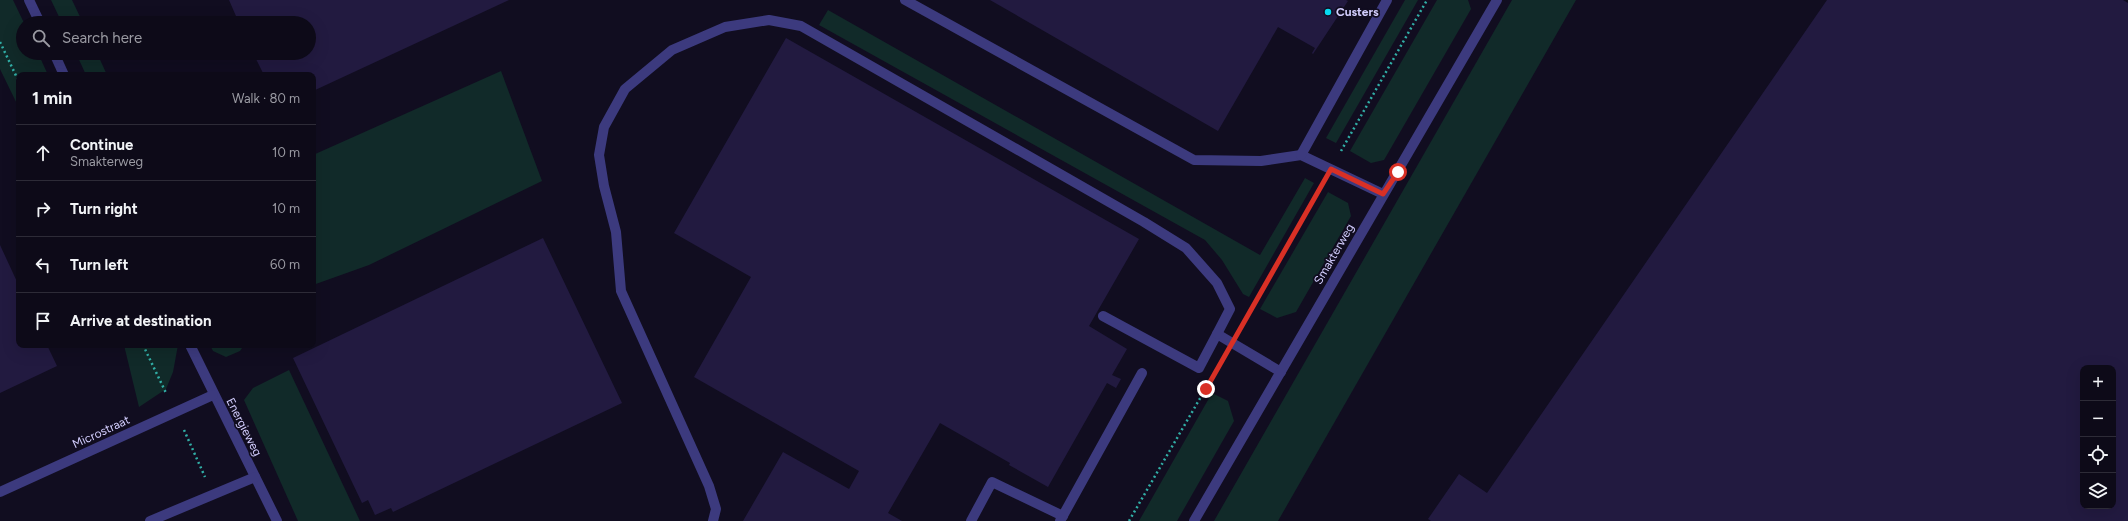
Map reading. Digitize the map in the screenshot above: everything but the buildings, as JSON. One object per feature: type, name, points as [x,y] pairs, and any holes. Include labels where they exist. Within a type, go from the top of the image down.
[{"type":"street","points":[[29,0],[37,16]]},
{"type":"street","points":[[905,0],[1194,160],[1261,161],[1301,155],[1383,194]]},
{"type":"street","points":[[1301,155],[1387,0]]},
{"type":"street","name":"Smakterweg","points":[[1194,521],[1497,0]]},
{"type":"street","points":[[713,521],[716,509],[709,486],[621,291],[616,232],[604,186],[599,155],[604,127],[625,89],[672,50],[725,27],[769,20],[801,26],[1144,222],[1186,248],[1217,283],[1230,309],[1199,368],[1103,316]]},
{"type":"street","points":[[57,60],[63,72]]},
{"type":"street","points":[[1217,334],[1281,372]]},
{"type":"street","name":"Energieweg","points":[[191,348],[213,395],[277,521]]},
{"type":"street","points":[[971,521],[992,482],[1062,519],[1142,373]]},
{"type":"street","name":"Microstraat","points":[[0,492],[213,395]]},
{"type":"street","points":[[150,521],[255,477]]},
{"type":"path","points":[[1251,307],[1427,0]]},
{"type":"path","points":[[0,42],[16,76]]},
{"type":"path","points":[[1129,521],[1209,382]]},
{"type":"green space","points":[[0,0],[13,0],[21,16],[16,16],[16,60],[41,60],[47,72],[16,72],[16,102],[0,69]]},
{"type":"green space","points":[[51,0],[72,0],[80,16],[59,16]]},
{"type":"green space","points":[[1405,0],[1418,0],[1336,143],[1326,138]]},
{"type":"green space","points":[[1437,0],[1468,0],[1471,9],[1384,160],[1371,163],[1350,151]]},
{"type":"green space","points":[[1512,0],[1576,0],[1278,521],[1214,521]]},
{"type":"green space","points":[[828,10],[1260,255],[1305,178],[1314,183],[1249,297],[1243,294],[1222,260],[1205,240],[819,25]]},
{"type":"green space","points":[[79,60],[100,60],[106,72],[85,72]]},
{"type":"green space","points":[[501,71],[542,181],[369,265],[316,284],[316,154]]},
{"type":"green space","points":[[1328,192],[1348,203],[1351,216],[1296,312],[1277,318],[1260,309]]},
{"type":"green space","points":[[125,348],[177,348],[173,372],[166,389],[139,407]]},
{"type":"green space","points":[[212,348],[242,348],[240,351],[226,357],[213,351]]},
{"type":"green space","points":[[289,370],[360,521],[298,521],[244,400],[253,388]]},
{"type":"green space","points":[[1212,393],[1228,401],[1234,421],[1177,521],[1139,521]]},
{"type":"place","name":"Custers","points":[[1328,12]]},
{"type":"route","points":[[1206,389],[1231,342],[1331,169],[1383,194],[1398,172]]}]
